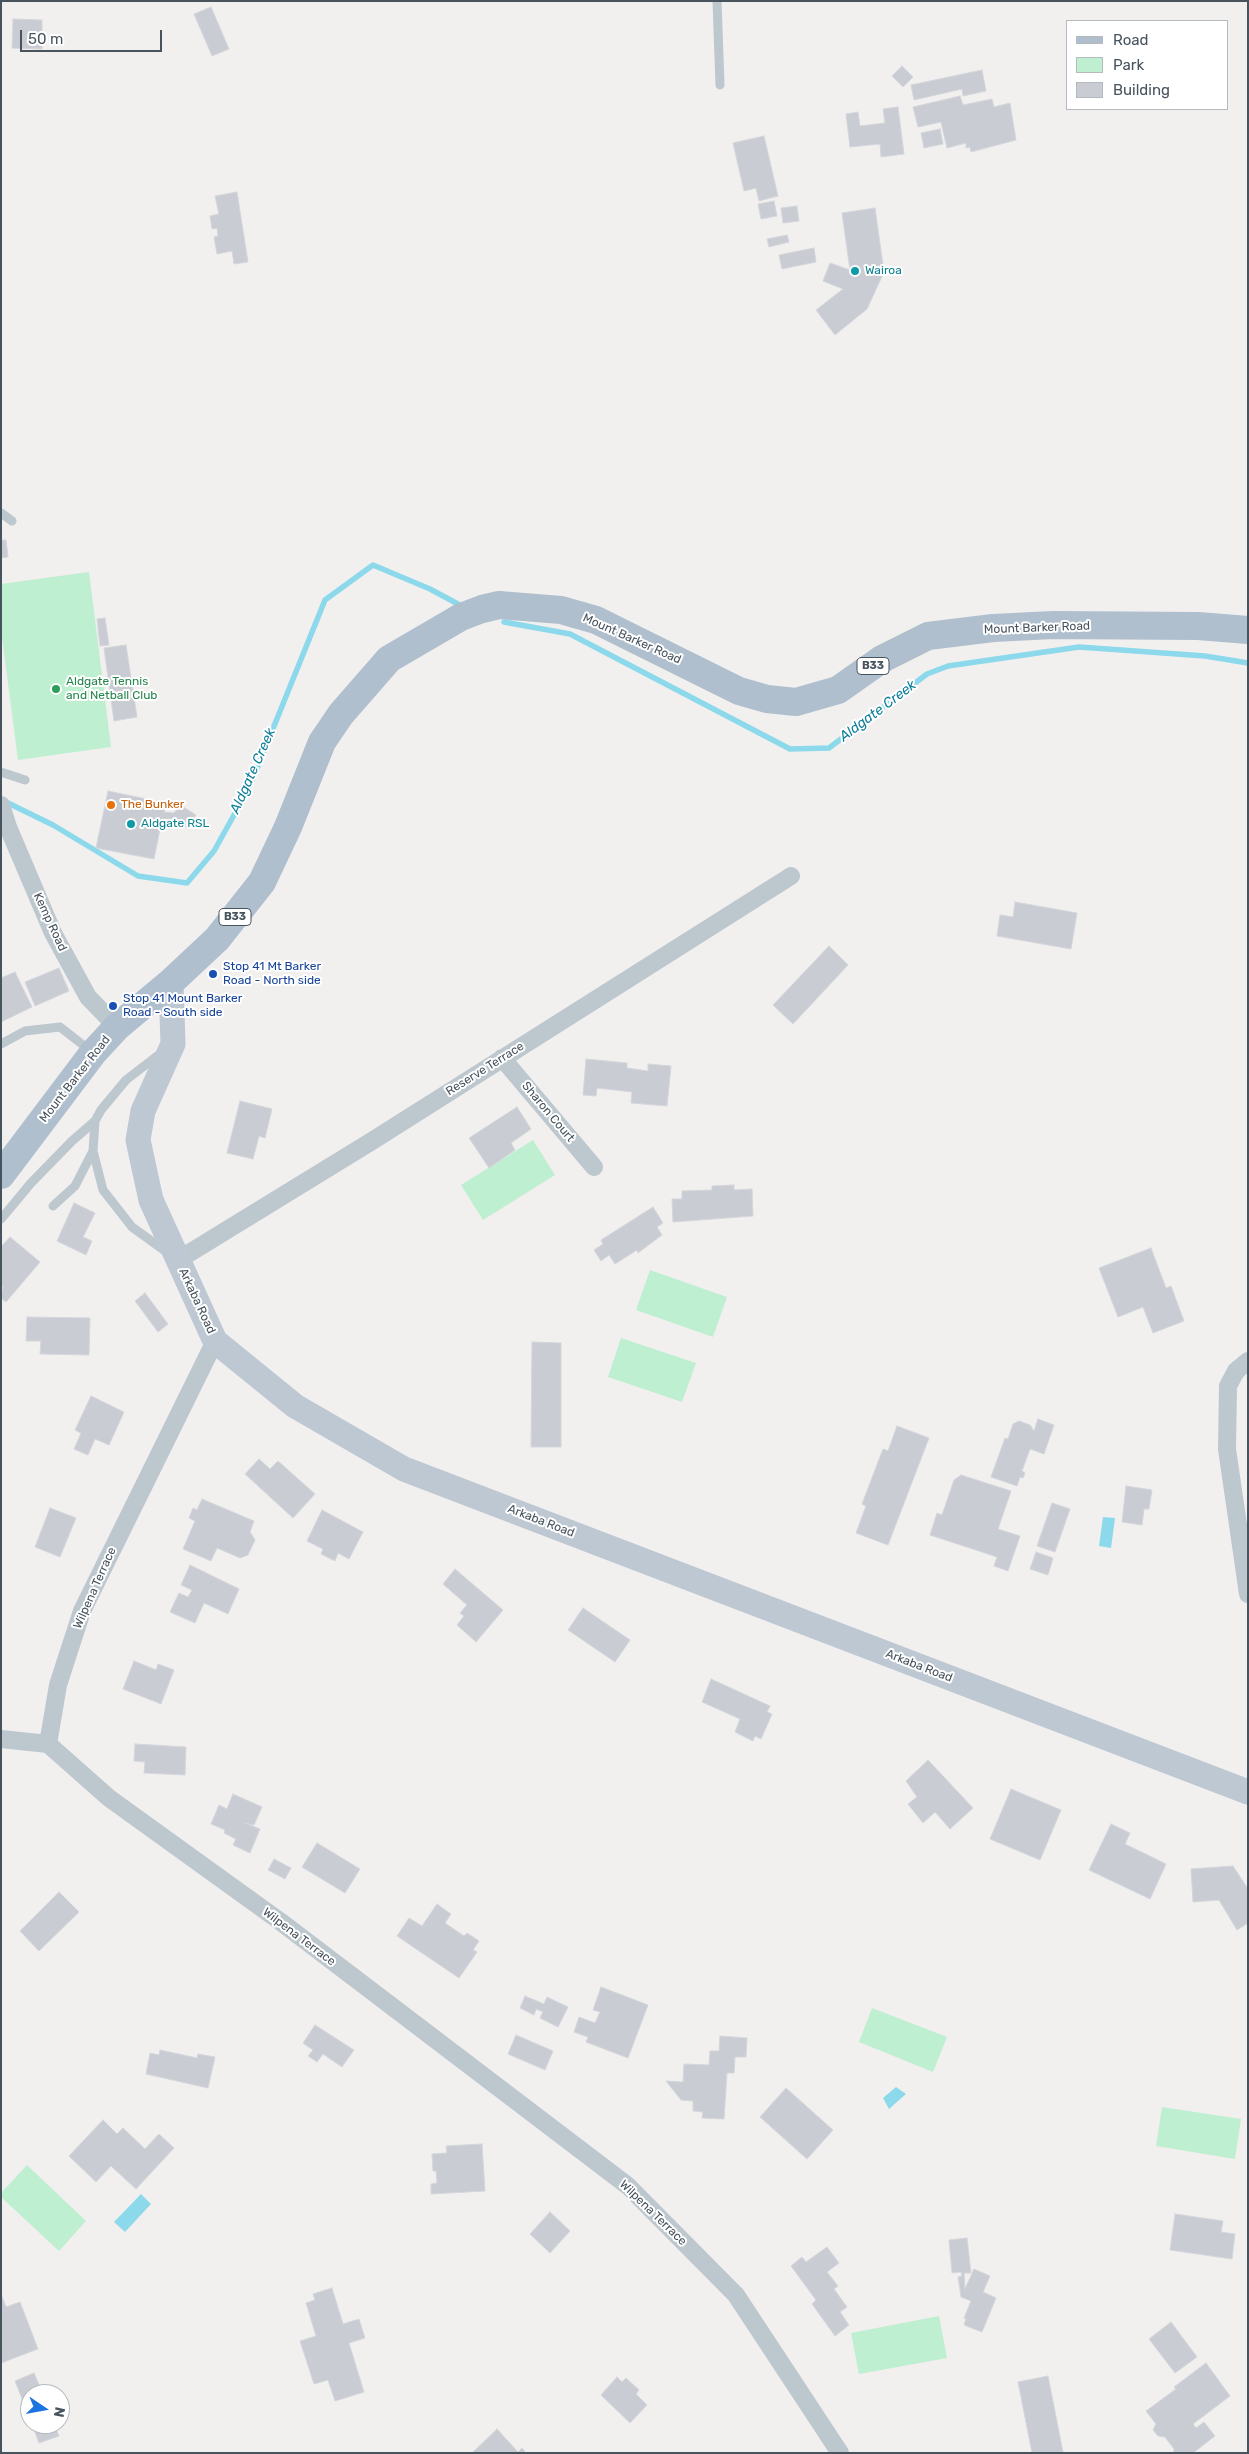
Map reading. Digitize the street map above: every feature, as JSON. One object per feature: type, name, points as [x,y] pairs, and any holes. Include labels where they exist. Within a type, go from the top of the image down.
[{"type":"main road","name":"Mount Barker Road","points":[[1,1175],[93,1053],[117,1027],[171,982],[217,939],[262,882],[288,827],[322,742],[341,714],[389,659],[446,625],[482,608],[518,605],[561,610],[588,618],[648,645],[739,691],[767,699],[796,702],[838,690],[882,660],[928,636],[993,628],[1053,625],[1198,626],[1248,630]]},
{"type":"street","name":"Kemp Road","points":[[1,805],[8,827],[53,933],[88,997],[117,1027]]},
{"type":"street","name":"Reserve Terrace","points":[[178,1260],[364,1146],[792,876]]},
{"type":"street","name":"Arkaba Road","points":[[171,982],[173,1044],[143,1111],[138,1140],[151,1200],[216,1341],[295,1406],[404,1468],[1248,1792]]},
{"type":"street","name":"Sharon Court","points":[[502,1058],[594,1167]]},
{"type":"street","name":"Wilpena Terrace","points":[[216,1341],[82,1611],[58,1685],[48,1744],[109,1798],[281,1922],[628,2186],[736,2295],[840,2453]]},
{"type":"street","points":[[1248,1361],[1236,1372],[1228,1386],[1227,1449],[1248,1594]]},
{"type":"street","points":[[1,1739],[48,1744]]},
{"type":"lane","points":[[716,1],[720,85]]},
{"type":"lane","points":[[1,513],[12,522]]},
{"type":"lane","points":[[1,772],[25,780]]},
{"type":"lane","points":[[1,1044],[25,1032],[60,1028],[93,1053]]},
{"type":"lane","points":[[1,1219],[72,1141],[95,1121],[101,1110],[126,1080],[173,1044]]},
{"type":"lane","points":[[95,1121],[93,1151],[102,1190],[132,1227],[178,1260]]},
{"type":"lane","points":[[52,1206],[74,1186],[93,1151]]},
{"type":"green space","name":"Aldgate Tennis and Netball Club","points":[[89,572],[111,747],[18,760],[1,630],[1,584]]},
{"type":"green space","points":[[533,1140],[555,1175],[483,1220],[461,1185]]},
{"type":"green space","points":[[650,1270],[727,1297],[713,1337],[636,1310]]},
{"type":"green space","points":[[621,1338],[696,1363],[682,1402],[608,1377]]},
{"type":"green space","points":[[872,2008],[947,2037],[933,2072],[859,2042]]},
{"type":"green space","points":[[1162,2107],[1241,2119],[1235,2159],[1156,2146]]},
{"type":"green space","points":[[27,2165],[86,2221],[59,2251],[1,2197],[1,2193]]},
{"type":"green space","points":[[939,2316],[947,2358],[859,2374],[851,2333]]},
{"type":"water","points":[[1103,1517],[1115,1518],[1111,1548],[1099,1546]]},
{"type":"water","points":[[896,2087],[906,2094],[889,2109],[883,2098]]},
{"type":"water","points":[[141,2194],[151,2204],[125,2232],[114,2222]]},
{"type":"building","points":[[211,7],[229,49],[212,56],[194,14]]},
{"type":"building","points":[[13,19],[42,20],[42,49],[12,48]]},
{"type":"building","points":[[902,66],[913,77],[903,87],[892,76]]},
{"type":"building","points":[[982,70],[986,91],[963,96],[962,89],[914,100],[911,85]]},
{"type":"building","points":[[960,96],[963,105],[992,99],[994,107],[1010,103],[1016,140],[971,152],[970,147],[966,148],[966,143],[947,148],[941,122],[918,127],[913,107]]},
{"type":"building","points":[[898,107],[904,154],[881,157],[880,144],[850,147],[846,114],[858,112],[860,126],[885,123],[883,109]]},
{"type":"building","points":[[940,129],[943,144],[924,148],[921,133]]},
{"type":"building","points":[[764,136],[778,196],[759,201],[756,188],[744,191],[733,143]]},
{"type":"building","points":[[237,192],[248,262],[234,264],[232,251],[217,254],[214,237],[218,236],[217,228],[212,229],[210,216],[219,214],[215,196]]},
{"type":"building","points":[[774,201],[777,216],[761,219],[758,204]]},
{"type":"building","points":[[797,206],[799,221],[783,223],[781,208]]},
{"type":"building","name":"Wairoa","points":[[875,208],[884,272],[867,309],[835,335],[816,310],[843,289],[823,281],[830,263],[850,270],[842,213]]},
{"type":"building","points":[[787,235],[789,242],[769,247],[767,239]]},
{"type":"building","points":[[814,248],[816,262],[782,269],[779,255]]},
{"type":"building","points":[[1,540],[6,540],[8,557],[1,558]]},
{"type":"building","points":[[105,618],[109,645],[100,646],[97,619]]},
{"type":"building","points":[[126,645],[137,717],[114,721],[104,648]]},
{"type":"building","name":"Aldgate RSL","points":[[108,791],[166,803],[164,812],[174,813],[180,805],[196,815],[187,828],[172,819],[162,819],[154,859],[96,848]]},
{"type":"building","points":[[1015,902],[1077,913],[1071,949],[997,936],[1000,915],[1013,917]]},
{"type":"building","points":[[829,946],[848,965],[793,1024],[773,1005]]},
{"type":"building","points":[[59,968],[69,991],[35,1006],[25,982]]},
{"type":"building","points":[[15,972],[32,1007],[1,1022],[1,978]]},
{"type":"building","points":[[586,1059],[627,1063],[627,1068],[648,1071],[648,1064],[671,1066],[667,1106],[631,1103],[632,1092],[597,1088],[596,1096],[583,1095]]},
{"type":"building","points":[[240,1101],[272,1109],[265,1138],[259,1136],[253,1159],[227,1153]]},
{"type":"building","points":[[517,1107],[531,1129],[511,1143],[515,1150],[489,1168],[469,1138]]},
{"type":"building","points":[[734,1185],[734,1190],[752,1189],[753,1216],[673,1222],[672,1199],[682,1199],[682,1191],[712,1190],[712,1186]]},
{"type":"building","points":[[74,1203],[95,1213],[83,1237],[92,1241],[86,1255],[57,1241]]},
{"type":"building","points":[[653,1207],[663,1223],[657,1227],[662,1235],[638,1253],[637,1250],[615,1264],[609,1255],[601,1261],[594,1250],[603,1244],[601,1240]]},
{"type":"building","points":[[10,1237],[40,1262],[6,1302],[1,1298],[3,1287],[1,1285],[1,1247]]},
{"type":"building","points":[[1151,1248],[1166,1288],[1171,1286],[1184,1321],[1153,1333],[1143,1307],[1118,1317],[1099,1268]]},
{"type":"building","points":[[145,1293],[168,1324],[158,1332],[135,1301]]},
{"type":"building","points":[[27,1317],[90,1318],[89,1355],[40,1354],[41,1341],[26,1341]]},
{"type":"building","points":[[532,1342],[561,1343],[561,1447],[531,1447]]},
{"type":"building","points":[[91,1396],[124,1412],[109,1445],[95,1439],[88,1455],[74,1449],[81,1433],[75,1430]]},
{"type":"building","points":[[1038,1419],[1054,1425],[1044,1454],[1030,1449],[1022,1471],[1025,1473],[1023,1478],[1020,1477],[1017,1486],[991,1477],[1005,1438],[1008,1439],[1013,1424],[1019,1421],[1030,1425],[1034,1431]]},
{"type":"building","points":[[897,1426],[929,1438],[888,1545],[856,1533],[866,1506],[862,1504],[883,1449],[888,1451]]},
{"type":"building","points":[[259,1459],[270,1469],[278,1461],[315,1494],[293,1518],[245,1474]]},
{"type":"building","points":[[961,1475],[1011,1491],[998,1529],[1020,1536],[1008,1571],[994,1566],[997,1557],[930,1535],[937,1513],[942,1515],[954,1480]]},
{"type":"building","points":[[1126,1486],[1152,1490],[1149,1509],[1144,1509],[1142,1525],[1122,1522]]},
{"type":"building","points":[[202,1499],[254,1521],[250,1532],[255,1540],[248,1555],[240,1558],[217,1548],[211,1561],[183,1549],[195,1521],[189,1518],[193,1508],[197,1510]]},
{"type":"building","points":[[1052,1503],[1070,1509],[1055,1552],[1037,1546]]},
{"type":"building","points":[[50,1508],[76,1518],[60,1557],[35,1547]]},
{"type":"building","points":[[322,1510],[363,1532],[349,1559],[338,1553],[335,1561],[321,1554],[323,1549],[307,1541]]},
{"type":"building","points":[[1036,1552],[1053,1558],[1048,1575],[1030,1569]]},
{"type":"building","points":[[190,1565],[239,1589],[228,1614],[204,1603],[195,1623],[170,1612],[179,1593],[188,1597],[192,1590],[181,1585]]},
{"type":"building","points":[[455,1569],[503,1610],[476,1642],[457,1625],[464,1616],[460,1613],[467,1605],[443,1584]]},
{"type":"building","points":[[583,1608],[630,1640],[615,1662],[568,1630]]},
{"type":"building","points":[[134,1661],[156,1670],[158,1664],[174,1670],[161,1704],[123,1689]]},
{"type":"building","points":[[711,1679],[770,1706],[767,1712],[772,1714],[761,1739],[755,1736],[753,1741],[735,1732],[740,1719],[702,1702]]},
{"type":"building","points":[[135,1744],[186,1747],[185,1775],[144,1773],[145,1762],[134,1761]]},
{"type":"building","points":[[928,1760],[973,1808],[950,1829],[935,1812],[923,1823],[908,1804],[917,1797],[906,1781]]},
{"type":"building","points":[[1011,1789],[1061,1810],[1040,1860],[990,1839]]},
{"type":"building","points":[[233,1794],[262,1807],[254,1825],[245,1823],[260,1829],[250,1853],[233,1845],[236,1839],[224,1833],[225,1830],[211,1824],[219,1805],[227,1809]]},
{"type":"building","points":[[1111,1824],[1130,1833],[1125,1844],[1166,1864],[1150,1899],[1089,1870]]},
{"type":"building","points":[[317,1843],[360,1869],[345,1893],[302,1867]]},
{"type":"building","points":[[274,1859],[291,1868],[285,1879],[268,1870]]},
{"type":"building","points":[[1233,1866],[1248,1889],[1248,1923],[1237,1930],[1219,1900],[1193,1902],[1191,1869]]},
{"type":"building","points":[[59,1892],[79,1912],[39,1951],[20,1931]]},
{"type":"building","points":[[437,1904],[451,1914],[445,1923],[464,1936],[467,1933],[479,1941],[473,1950],[477,1952],[459,1978],[397,1936],[409,1918],[422,1926]]},
{"type":"building","points":[[601,1987],[648,2005],[628,2058],[586,2042],[588,2037],[574,2032],[579,2017],[595,2023],[600,2012],[593,2010]]},
{"type":"building","points":[[525,1996],[544,2004],[547,1997],[568,2007],[558,2027],[540,2018],[543,2012],[536,2009],[534,2015],[520,2008]]},
{"type":"building","points":[[315,2025],[354,2050],[342,2067],[323,2054],[317,2062],[308,2056],[313,2050],[303,2043]]},
{"type":"building","points":[[516,2035],[553,2051],[545,2070],[508,2054]]},
{"type":"building","points":[[720,2036],[747,2038],[746,2057],[735,2057],[734,2073],[727,2073],[724,2119],[702,2118],[703,2112],[693,2111],[693,2101],[681,2100],[666,2081],[683,2082],[684,2064],[709,2065],[710,2051],[719,2051]]},
{"type":"building","points":[[160,2050],[197,2058],[198,2054],[215,2057],[208,2088],[146,2074],[150,2053],[159,2055]]},
{"type":"building","points":[[786,2088],[833,2130],[807,2159],[760,2117]]},
{"type":"building","points":[[103,2120],[117,2134],[123,2128],[145,2149],[159,2134],[174,2148],[136,2189],[111,2166],[96,2182],[69,2156]]},
{"type":"building","points":[[482,2144],[485,2191],[431,2194],[431,2184],[437,2183],[436,2171],[433,2171],[432,2154],[447,2153],[446,2146]]},
{"type":"building","points":[[550,2212],[570,2231],[550,2253],[530,2234]]},
{"type":"building","points":[[1175,2214],[1223,2221],[1221,2232],[1235,2234],[1232,2259],[1170,2250]]},
{"type":"building","points":[[967,2238],[971,2273],[964,2273],[965,2289],[974,2269],[990,2276],[983,2292],[996,2298],[982,2332],[964,2325],[966,2319],[964,2318],[971,2301],[961,2297],[958,2277],[962,2276],[961,2272],[952,2273],[949,2240]]},
{"type":"building","points":[[827,2247],[839,2263],[827,2272],[838,2286],[834,2289],[847,2307],[840,2312],[849,2325],[835,2336],[812,2304],[816,2300],[791,2266],[802,2257],[806,2262]]},
{"type":"building","points":[[332,2288],[343,2324],[359,2319],[365,2338],[349,2343],[364,2392],[335,2401],[328,2380],[314,2384],[300,2341],[316,2336],[306,2303],[315,2300],[313,2294]]},
{"type":"building","points":[[1,2294],[6,2307],[20,2302],[38,2349],[1,2363]]},
{"type":"building","points":[[1171,2322],[1197,2357],[1175,2373],[1149,2339]]},
{"type":"building","points":[[1206,2363],[1230,2396],[1193,2424],[1196,2428],[1204,2422],[1215,2436],[1193,2453],[1174,2453],[1174,2449],[1165,2437],[1158,2436],[1153,2430],[1156,2424],[1146,2411],[1176,2389],[1174,2387]]},
{"type":"building","points":[[34,2373],[39,2384],[20,2384],[20,2394],[15,2381]]},
{"type":"building","points":[[1048,2376],[1063,2452],[1032,2453],[1018,2382]]},
{"type":"building","points":[[617,2377],[622,2382],[626,2378],[639,2390],[636,2394],[647,2405],[630,2423],[601,2395]]},
{"type":"building","points":[[497,2429],[518,2452],[522,2448],[526,2453],[472,2453]]},
{"type":"building","points":[[36,2434],[58,2434],[59,2436],[39,2443]]},
{"type":"waterway","name":"Aldgate Creek","points":[[4,801],[53,825],[138,876],[187,883],[214,851],[249,788],[325,600],[373,565],[430,589],[458,604]]},
{"type":"waterway","name":"Aldgate Creek","points":[[504,622],[570,634],[790,749],[829,748],[927,674],[948,666],[1079,647],[1205,656],[1248,663]]},
{"type":"place","name":"Wairoa","points":[[855,271]]},
{"type":"place","name":"Aldgate Tennis and Netball Club","points":[[56,689]]},
{"type":"place","name":"The Bunker","points":[[111,805]]},
{"type":"place","name":"Aldgate RSL","points":[[131,824]]},
{"type":"place","name":"Stop 41 Mt Barker Road - North side","points":[[213,974]]},
{"type":"place","name":"Stop 41 Mount Barker Road - South side","points":[[113,1006]]}]
